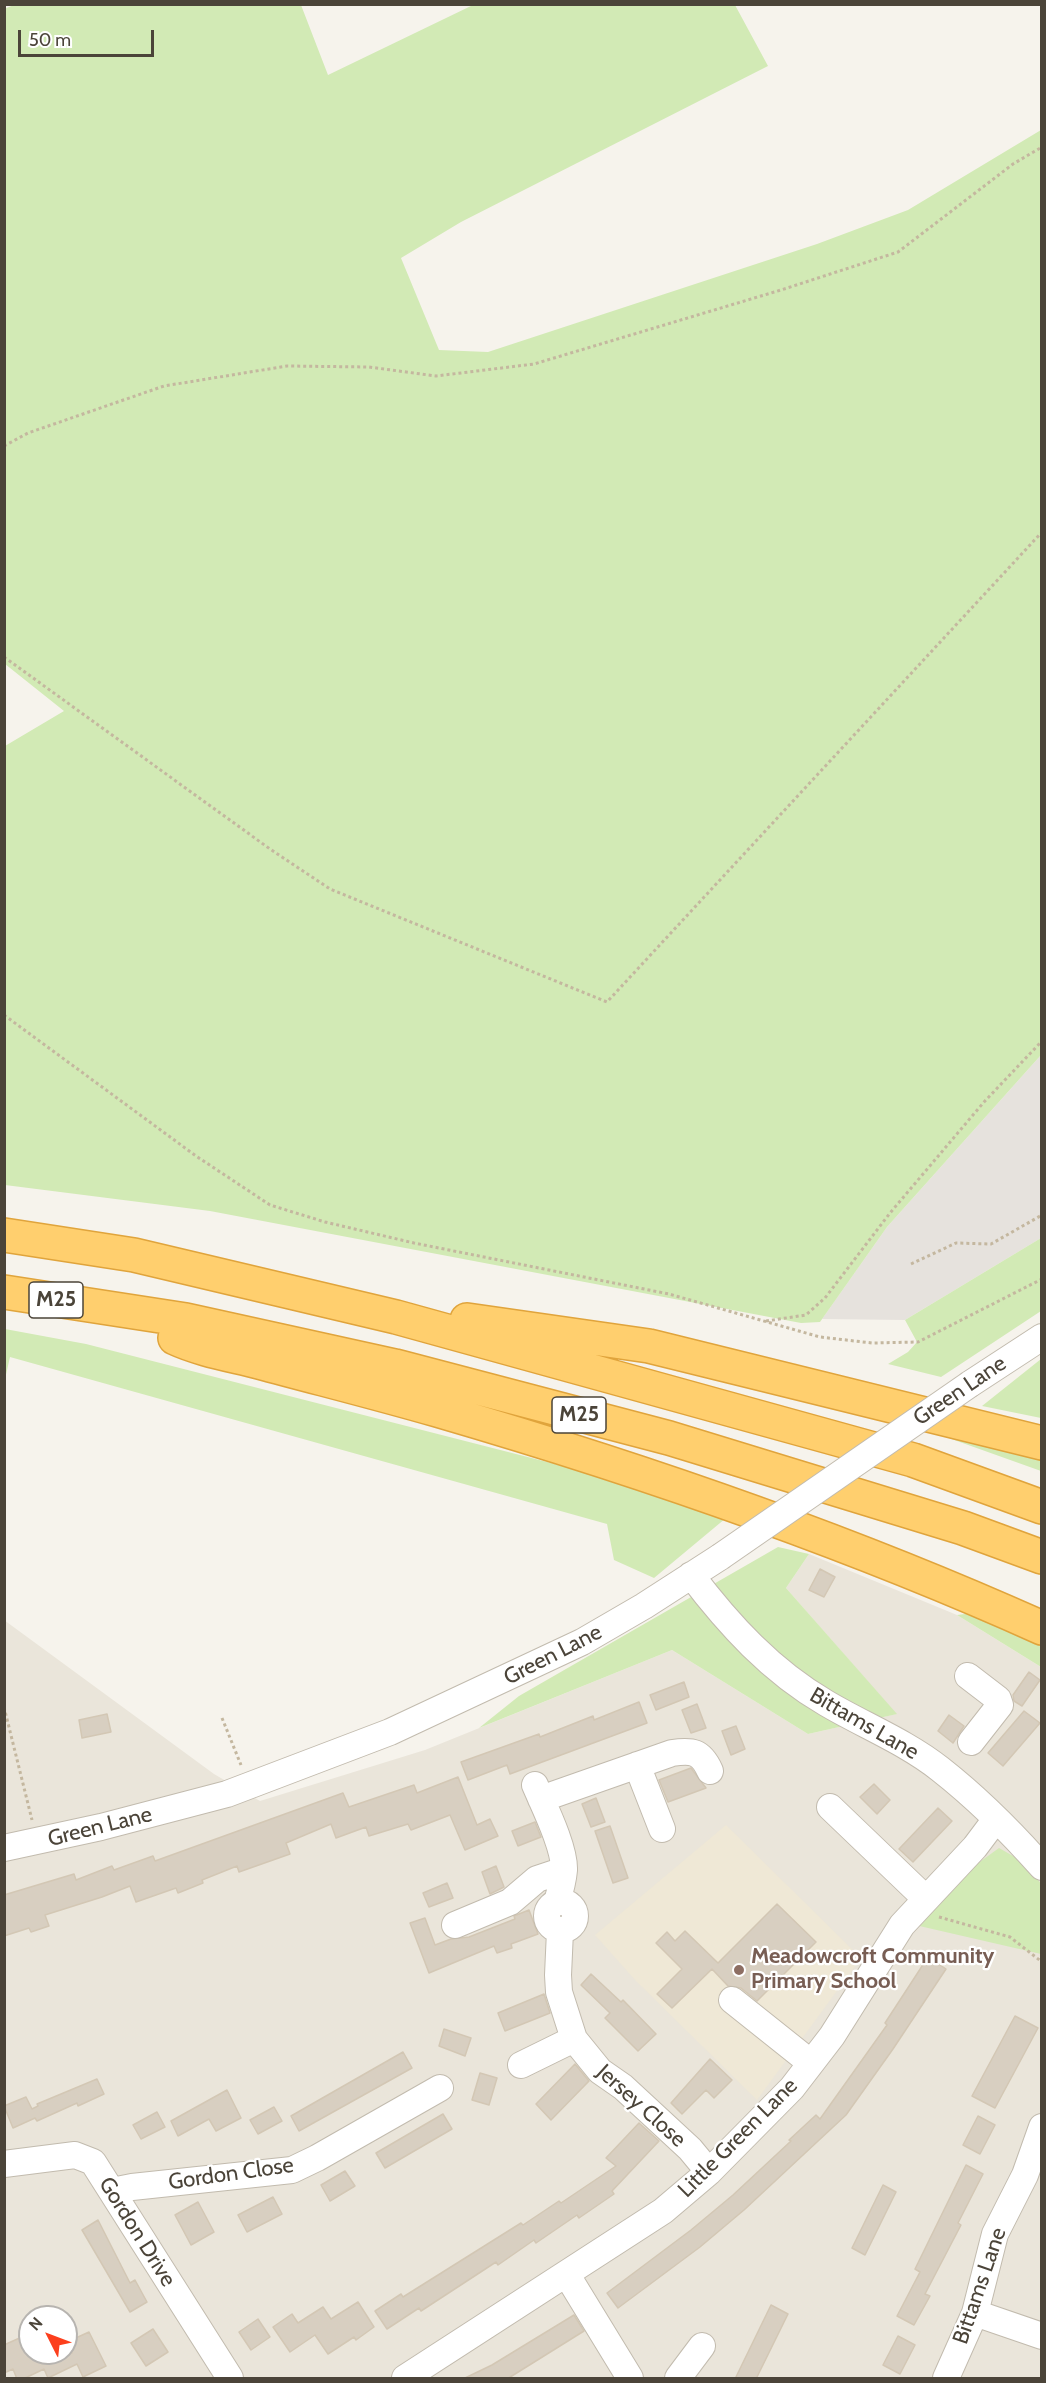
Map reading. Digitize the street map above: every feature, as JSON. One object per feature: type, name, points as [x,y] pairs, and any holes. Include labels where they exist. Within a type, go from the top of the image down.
[{"type":"highway","name":"M25","points":[[4,1235],[134,1255],[396,1317],[913,1460],[1041,1506]]},
{"type":"highway","name":"M25","points":[[4,1292],[186,1320],[395,1366],[669,1438],[963,1528],[1041,1557]]},
{"type":"highway","name":"M25","points":[[108,1308],[183,1341],[436,1410],[647,1475],[747,1509],[968,1595],[1041,1628]]},
{"type":"highway","name":"M25","points":[[396,1317],[483,1320],[650,1346],[1041,1443]]},
{"type":"street","name":"Green Lane","points":[[4,1848],[241,1794],[390,1732],[582,1642],[720,1557],[1041,1337]]},
{"type":"street","name":"Bittams Lane","points":[[691,1575],[726,1619],[772,1665],[795,1684],[939,1768],[996,1819],[1041,1867]]},
{"type":"street","points":[[968,1676],[998,1699],[1000,1705],[971,1742]]},
{"type":"street","name":"Jersey Close","points":[[709,2172],[682,2142],[623,2087],[600,2071],[574,2038],[559,1992],[560,1931],[548,1924],[546,1918],[551,1905],[557,1902],[564,1870],[563,1860],[538,1792],[672,1753],[688,1751],[705,1760],[710,1771]]},
{"type":"street","points":[[637,1765],[662,1829]]},
{"type":"street","points":[[830,1807],[852,1841],[920,1904]]},
{"type":"street","name":"Little Green Lane","points":[[405,2379],[663,2211],[709,2172],[792,2088],[832,2036],[902,1925],[975,1847],[996,1819]]},
{"type":"street","points":[[455,1925],[510,1902],[537,1879],[564,1870]]},
{"type":"street","points":[[732,2000],[811,2063]]},
{"type":"street","points":[[521,2065],[574,2038]]},
{"type":"street","name":"Gordon Close","points":[[112,2191],[292,2170],[440,2088]]},
{"type":"street","name":"Bittams Lane","points":[[946,2379],[975,2313],[995,2234],[1025,2175],[1041,2127]]},
{"type":"street","name":"Gordon Drive","points":[[4,2164],[75,2156],[93,2162],[230,2379]]},
{"type":"street","points":[[567,2275],[630,2379]]},
{"type":"street","points":[[975,2313],[1041,2336]]},
{"type":"street","points":[[678,2379],[702,2346]]},
{"type":"path","points":[[4,446],[28,433],[164,386],[287,366],[369,367],[436,376],[534,363],[781,290],[898,252],[1013,164],[1041,147]]},
{"type":"path","points":[[4,657],[270,849],[330,889],[607,1002],[1041,532]]},
{"type":"path","points":[[4,1015],[196,1156],[270,1205],[326,1222],[414,1243],[669,1294],[820,1337],[872,1342],[918,1342],[1041,1279]]},
{"type":"path","points":[[765,1321],[806,1315],[825,1298],[890,1214],[977,1110],[1041,1041]]},
{"type":"path","points":[[911,1264],[956,1243],[991,1244],[1041,1215]]},
{"type":"path","points":[[4,1707],[33,1824]]},
{"type":"path","points":[[222,1718],[241,1794]]},
{"type":"path","points":[[920,1904],[1010,1937],[1041,1962]]},
{"type":"shaded area","points":[[1041,1055],[1041,1238],[905,1320],[822,1319],[887,1227]]},
{"type":"shaded area","points":[[809,1554],[957,1615],[1041,1667],[1041,2378],[5,2378],[4,1620],[214,1774],[260,1801],[425,1750],[672,1650],[808,1734],[896,1714],[786,1588]]},
{"type":"shaded area","name":"Meadowcroft Community Primary School","points":[[726,1825],[861,1958],[757,2100],[636,1981],[595,1935]]},
{"type":"green space","points":[[14,5],[301,5],[328,75],[473,5],[735,5],[768,66],[461,222],[401,258],[439,350],[488,352],[817,244],[908,210],[1041,130],[1041,1055],[887,1227],[820,1322],[801,1323],[210,1211],[5,1185],[5,746],[64,711],[5,664],[4,9]]},
{"type":"green space","points":[[1041,1238],[1041,1311],[941,1377],[888,1364],[908,1352],[917,1342],[905,1320]]},
{"type":"green space","points":[[5,1329],[86,1344],[641,1486],[726,1518],[654,1578],[614,1560],[607,1524],[10,1357],[5,1379]]},
{"type":"green space","points":[[1041,1359],[1041,1418],[982,1406],[1036,1363]]},
{"type":"green space","points":[[943,1436],[1041,1456],[1041,1471]]},
{"type":"green space","points":[[778,1547],[809,1554],[786,1588],[897,1714],[808,1734],[672,1650],[479,1728],[519,1696]]},
{"type":"green space","points":[[973,1613],[1041,1645],[1041,1667],[957,1615]]},
{"type":"green space","points":[[999,1848],[1027,1864],[1041,1884],[1041,1954],[915,1925],[952,1882]]},
{"type":"building","points":[[820,1569],[835,1577],[824,1597],[809,1590]]},
{"type":"building","points":[[1029,1672],[1040,1680],[1022,1706],[1014,1701],[1013,1695]]},
{"type":"building","points":[[684,1682],[689,1697],[656,1710],[650,1695]]},
{"type":"building","points":[[639,1702],[647,1723],[510,1774],[507,1765],[468,1780],[461,1762],[539,1734],[540,1737],[593,1716],[594,1720]]},
{"type":"building","points":[[697,1704],[706,1728],[691,1733],[682,1710]]},
{"type":"building","points":[[1024,1711],[1040,1723],[1003,1766],[988,1753]]},
{"type":"building","points":[[107,1714],[111,1732],[82,1738],[79,1720]]},
{"type":"building","points":[[949,1715],[964,1726],[953,1743],[938,1731]]},
{"type":"building","points":[[736,1726],[745,1749],[731,1755],[722,1731]]},
{"type":"building","points":[[691,1768],[706,1788],[668,1802],[659,1780]]},
{"type":"building","points":[[458,1777],[477,1825],[490,1819],[498,1836],[465,1850],[450,1815],[411,1830],[408,1824],[369,1836],[366,1827],[336,1838],[331,1824],[286,1843],[290,1854],[239,1872],[237,1866],[202,1880],[203,1883],[178,1893],[176,1888],[136,1902],[130,1886],[45,1915],[49,1926],[31,1932],[29,1928],[4,1936],[4,1895],[74,1874],[76,1880],[112,1866],[114,1870],[153,1856],[155,1861],[343,1793],[349,1807],[414,1785],[417,1793]]},
{"type":"building","points":[[874,1784],[890,1800],[877,1814],[860,1797]]},
{"type":"building","points":[[596,1798],[605,1822],[591,1827],[582,1804]]},
{"type":"building","points":[[938,1808],[952,1821],[913,1862],[899,1849]]},
{"type":"building","points":[[535,1822],[541,1837],[518,1846],[512,1831]]},
{"type":"building","points":[[610,1826],[628,1878],[613,1883],[595,1831]]},
{"type":"building","points":[[496,1866],[504,1887],[490,1894],[482,1872]]},
{"type":"building","points":[[447,1883],[453,1898],[429,1907],[423,1893]]},
{"type":"building","points":[[777,1904],[816,1942],[757,2001],[741,1988],[728,1986],[712,1969],[672,2008],[657,1994],[682,1969],[656,1943],[667,1932],[675,1941],[685,1931],[718,1963]]},
{"type":"building","points":[[529,1910],[538,1934],[511,1944],[512,1948],[497,1953],[494,1946],[429,1973],[410,1923],[425,1918],[435,1945],[451,1939],[469,1937],[515,1919],[514,1916]]},
{"type":"building","points":[[928,1957],[946,1969],[846,2115],[744,2210],[700,2247],[618,2308],[607,2293],[691,2230],[733,2195],[816,2115],[820,2119],[887,2025],[885,2023]]},
{"type":"building","points":[[591,1974],[621,2002],[623,2000],[656,2034],[638,2051],[605,2018],[610,2013],[581,1985]]},
{"type":"building","points":[[544,1994],[550,2013],[505,2031],[498,2013]]},
{"type":"building","points":[[1015,2016],[1038,2028],[995,2108],[972,2096]]},
{"type":"building","points":[[444,2029],[471,2038],[465,2056],[439,2046]]},
{"type":"building","points":[[403,2052],[412,2068],[299,2131],[291,2116]]},
{"type":"building","points":[[710,2059],[732,2080],[714,2098],[706,2090],[682,2114],[671,2103]]},
{"type":"building","points":[[575,2064],[589,2081],[551,2120],[536,2104]]},
{"type":"building","points":[[480,2073],[497,2078],[489,2105],[472,2100]]},
{"type":"building","points":[[97,2079],[104,2094],[78,2106],[77,2103],[37,2121],[35,2118],[13,2128],[4,2106],[26,2097],[32,2109],[38,2106],[37,2104]]},
{"type":"building","points":[[227,2090],[241,2118],[216,2131],[209,2119],[178,2136],[171,2121]]},
{"type":"building","points":[[274,2107],[282,2121],[258,2134],[250,2120]]},
{"type":"building","points":[[157,2112],[165,2127],[141,2139],[133,2125]]},
{"type":"building","points":[[443,2114],[452,2129],[385,2168],[376,2153]]},
{"type":"building","points":[[978,2116],[995,2125],[980,2154],[963,2145]]},
{"type":"building","points":[[639,2123],[659,2141],[612,2191],[614,2194],[579,2218],[577,2215],[536,2243],[534,2240],[498,2265],[496,2262],[421,2311],[419,2308],[387,2329],[375,2311],[401,2294],[403,2297],[521,2223],[523,2225],[559,2201],[561,2203],[616,2166],[606,2158]]},
{"type":"building","points":[[966,2165],[983,2174],[958,2223],[961,2225],[925,2294],[930,2296],[914,2325],[897,2316],[920,2272],[915,2269]]},
{"type":"building","points":[[345,2171],[355,2186],[330,2201],[321,2185]]},
{"type":"building","points":[[883,2185],[896,2192],[865,2255],[852,2248]]},
{"type":"building","points":[[273,2197],[282,2214],[247,2232],[238,2215]]},
{"type":"building","points":[[198,2202],[214,2232],[191,2245],[175,2215]]},
{"type":"building","points":[[98,2220],[130,2283],[135,2280],[147,2302],[130,2312],[82,2230]]},
{"type":"building","points":[[358,2302],[374,2327],[356,2340],[354,2337],[328,2354],[315,2335],[290,2352],[273,2327],[292,2314],[298,2323],[323,2307],[331,2319]]},
{"type":"building","points":[[771,2305],[788,2314],[756,2379],[735,2379]]},
{"type":"building","points":[[574,2315],[584,2331],[507,2379],[463,2379],[492,2365]]},
{"type":"building","points":[[258,2319],[270,2337],[251,2350],[239,2332]]},
{"type":"building","points":[[153,2329],[168,2352],[146,2366],[131,2343]]},
{"type":"building","points":[[89,2332],[106,2366],[83,2377],[77,2365],[78,2337]]},
{"type":"building","points":[[898,2336],[915,2345],[900,2374],[883,2365]]},
{"type":"building","points":[[18,2339],[18,2365],[75,2365],[48,2378],[44,2369],[23,2379],[17,2379],[13,2369],[4,2373],[4,2345]]},
{"type":"place","name":"Meadowcroft Community Primary School","points":[[739,1970]]}]
